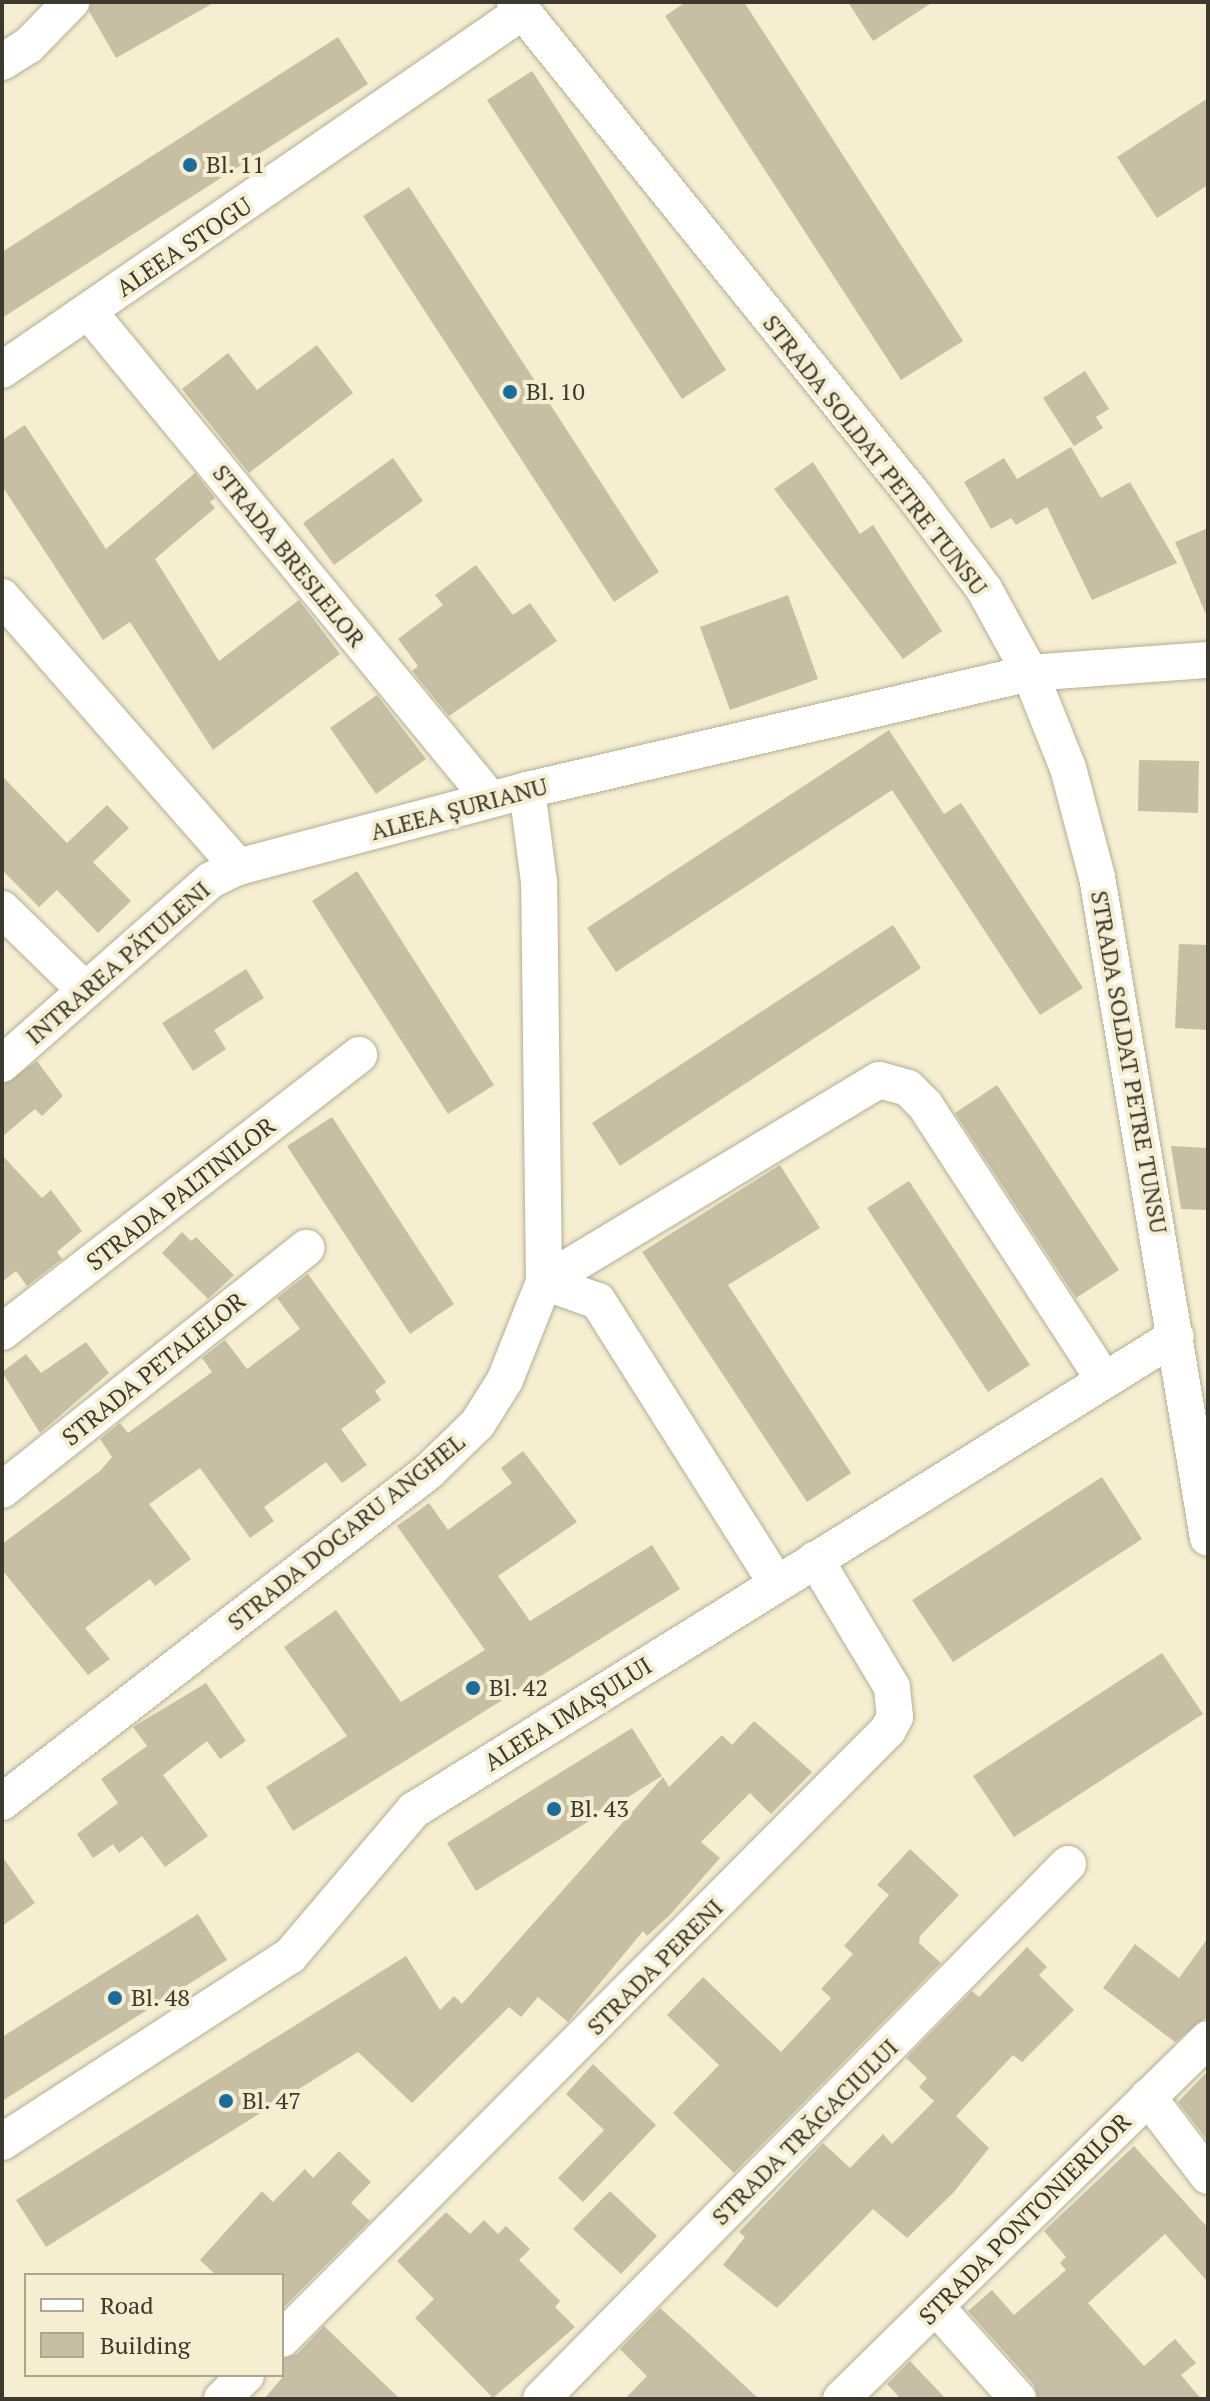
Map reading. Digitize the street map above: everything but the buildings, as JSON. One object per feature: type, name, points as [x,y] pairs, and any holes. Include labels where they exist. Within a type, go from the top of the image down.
[{"type":"street","points":[[2,62],[28,46],[71,2]]},
{"type":"street","name":"ALEEA STOGU","points":[[2,370],[89,312],[518,7]]},
{"type":"street","name":"STRADA SOLDAT PETRE TUNSU","points":[[518,7],[915,497],[984,589],[1030,673],[1068,768],[1097,877],[1208,1538]]},
{"type":"street","name":"STRADA BRESLELOR","points":[[89,312],[490,799]]},
{"type":"street","points":[[2,597],[238,867]]},
{"type":"street","points":[[1030,673],[1208,660]]},
{"type":"street","name":"ALEEA ȘURIANU","points":[[238,867],[490,799],[1030,673]]},
{"type":"street","name":"STRADA DOGARU ANGHEL","points":[[2,1802],[449,1453],[490,1405],[533,1321],[544,1282],[539,882],[527,790]]},
{"type":"street","name":"INTRAREA PĂTULENI","points":[[2,1064],[211,880],[238,867]]},
{"type":"street","points":[[2,909],[85,990]]},
{"type":"street","name":"STRADA PALTINILOR","points":[[2,1332],[359,1055]]},
{"type":"street","points":[[544,1282],[879,1080],[908,1088],[925,1105],[1104,1380]]},
{"type":"street","name":"STRADA PETALELOR","points":[[2,1490],[306,1248]]},
{"type":"street","points":[[544,1282],[598,1301],[776,1583]]},
{"type":"street","name":"ALEEA IMAȘULUI","points":[[2,2142],[290,1956],[414,1810],[1176,1336]]},
{"type":"street","name":"STRADA PERENI","points":[[284,2337],[888,1730],[895,1717],[892,1687],[815,1559]]},
{"type":"street","name":"STRADA TRĂGACIULUI","points":[[541,2399],[1068,1864]]},
{"type":"street","name":"STRADA PONTONIERILOR","points":[[841,2399],[1208,2039]]},
{"type":"street","points":[[1148,2097],[1208,2176]]},
{"type":"street","points":[[936,2307],[1018,2399]]},
{"type":"street","points":[[222,2399],[244,2377]]},
{"type":"place","name":"Bl. 11","points":[[190,165]]},
{"type":"place","name":"Bl. 10","points":[[510,392]]},
{"type":"place","name":"Bl. 42","points":[[473,1688]]},
{"type":"place","name":"Bl. 43","points":[[554,1809]]},
{"type":"place","name":"Bl. 48","points":[[115,1998]]},
{"type":"place","name":"Bl. 47","points":[[226,2101]]}]
